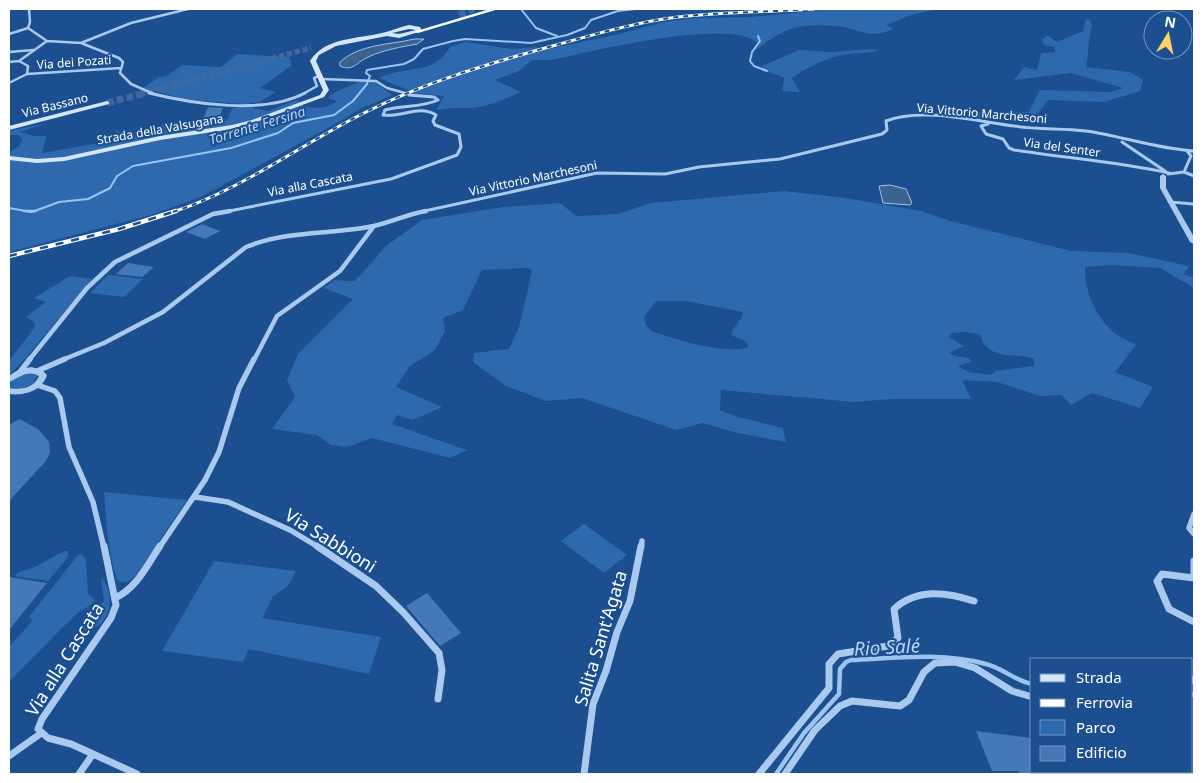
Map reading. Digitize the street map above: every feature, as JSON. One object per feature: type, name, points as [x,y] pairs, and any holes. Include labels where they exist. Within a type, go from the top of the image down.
[{"type":"highway","points":[[416,32],[496,9]]},
{"type":"highway","points":[[409,27],[458,15]]},
{"type":"main road","points":[[409,27],[419,29],[416,32]]},
{"type":"main road","name":"Strada della Valsugana","points":[[389,34],[395,30],[409,27]]},
{"type":"main road","points":[[319,45],[365,34],[395,30]]},
{"type":"main road","name":"Strada della Valsugana","points":[[9,158],[37,161],[64,159],[169,136],[238,125],[318,98],[326,90],[312,61],[318,52],[334,45],[389,34],[416,32]]},
{"type":"main road","points":[[365,34],[389,34]]},
{"type":"main road","name":"Via Bassano","points":[[9,128],[108,103]]},
{"type":"street","points":[[28,28],[30,23],[29,9]]},
{"type":"street","points":[[81,43],[131,23],[188,9]]},
{"type":"street","points":[[9,34],[28,28]]},
{"type":"street","points":[[28,28],[47,41],[81,43],[119,58],[123,62],[120,72],[124,80],[138,89],[186,101],[248,106],[273,103],[297,96],[317,86],[314,78],[320,78]]},
{"type":"street","points":[[9,62],[19,60],[43,46],[47,41]]},
{"type":"street","points":[[9,52],[34,50]]},
{"type":"street","points":[[9,83],[27,74],[28,66],[19,60]]},
{"type":"street","name":"Via dei Pozati","points":[[27,74],[121,68]]},
{"type":"street","name":"Via alla Cascata","points":[[20,372],[87,288],[115,262],[130,253],[213,214],[391,179],[457,155],[461,147],[459,134],[435,125],[433,121],[436,115],[433,112],[422,110],[397,116],[383,115],[383,112],[393,108],[432,103],[438,100],[434,97],[399,92],[373,81],[320,78]]},
{"type":"street","name":"Via Vittorio Marchesoni","points":[[38,371],[104,343],[163,312],[183,298],[208,274],[253,243],[284,236],[374,226],[415,213],[597,173],[665,174],[699,167],[780,159],[882,134],[887,130],[886,121],[895,117],[943,117],[1032,129],[1087,131],[1115,139],[1194,151]]},
{"type":"street","name":"Via del Senter","points":[[998,124],[982,124],[981,126],[986,134],[1003,139],[1009,148],[1014,150],[1140,167],[1166,175]]},
{"type":"street","name":"Via Vittorio Marchesoni","points":[[1115,139],[1137,151],[1166,175]]},
{"type":"street","points":[[1184,172],[1191,156],[1187,151]]},
{"type":"street","points":[[1194,176],[1184,172],[1166,175],[1163,188],[1194,242]]},
{"type":"street","points":[[1170,202],[1194,204]]},
{"type":"street","points":[[115,598],[124,594],[134,585],[195,497],[219,452],[239,388],[277,316],[340,271],[374,226]]},
{"type":"street","points":[[9,379],[20,372],[38,371],[43,375],[43,378],[37,385],[25,390],[10,391]]},
{"type":"street","name":"Via alla Cascata","points":[[37,385],[55,391],[60,398],[69,447],[93,502],[116,605],[111,618],[42,719],[38,729],[40,734],[74,745],[109,764],[138,774]]},
{"type":"street","name":"Via Sabbioni","points":[[195,497],[228,502],[290,530],[333,555],[376,586],[403,612],[439,653],[442,670],[438,699]]},
{"type":"street","points":[[1194,514],[1189,528],[1194,534]]},
{"type":"street","name":"Salita Sant'Agata","points":[[584,774],[593,704],[606,671],[617,632],[630,601],[642,541]]},
{"type":"street","points":[[1194,561],[1194,578],[1162,574],[1157,581],[1169,609],[1194,622]]},
{"type":"street","points":[[759,774],[828,688],[829,664],[838,654],[888,646],[898,638],[894,610],[900,602],[916,595],[952,593],[974,601]]},
{"type":"street","points":[[785,774],[815,730],[840,706],[852,700],[900,706],[909,700],[924,672],[935,663],[955,662],[975,668],[1012,691],[1030,696]]},
{"type":"street","points":[[9,756],[40,734]]},
{"type":"street","points":[[79,774],[93,754]]},
{"type":"green space","points":[[832,9],[938,9],[911,15],[887,25],[893,29],[874,34],[830,25],[797,27],[779,34],[754,51],[757,43],[743,36],[720,34],[691,35],[627,44],[552,60],[532,60],[519,71],[495,80],[521,92],[495,103],[475,108],[436,110],[444,96],[415,93],[379,78],[427,66],[436,62],[450,47],[465,42],[512,49],[535,47],[544,50],[619,34],[663,22],[695,18],[752,17]]},
{"type":"green space","points":[[1086,19],[1090,20],[1092,25],[1086,67],[1130,72],[1143,80],[1140,91],[1104,102],[1048,100],[1036,116],[974,118],[941,113],[949,108],[973,113],[1029,112],[1040,90],[1110,92],[1123,88],[1071,73],[1014,80],[1024,67],[1037,70],[1041,53],[1055,52],[1054,47],[1044,45],[1042,39],[1048,36],[1057,42],[1083,31]]},
{"type":"green space","points":[[873,49],[878,51],[838,56],[802,71],[792,78],[800,92],[782,91],[784,78],[762,69],[762,66],[799,50],[830,52]]},
{"type":"green space","points":[[237,54],[288,57],[291,60],[291,66],[260,88],[276,92],[260,102],[244,104],[188,100],[143,88],[159,77],[167,76],[182,65],[221,67]]},
{"type":"green space","points":[[360,81],[375,82],[392,95],[358,110],[201,197],[151,215],[9,252],[9,153],[20,145],[22,139],[18,135],[9,135],[9,131],[46,123],[20,132],[35,136],[46,136],[42,153],[104,142],[118,130],[119,137],[169,123],[228,119],[232,108],[251,106],[256,109],[269,111],[296,100],[304,102],[297,104],[323,107],[337,101],[328,98],[331,95]]},
{"type":"green space","points":[[784,191],[845,198],[921,211],[950,221],[1071,251],[1129,253],[1189,266],[1184,274],[1194,278],[1194,288],[1160,268],[1111,265],[1085,267],[1086,284],[1100,317],[1114,333],[1136,345],[1115,372],[1153,387],[1140,408],[1092,393],[1071,405],[1062,395],[1040,396],[997,382],[962,380],[971,399],[891,399],[855,402],[721,390],[720,410],[738,417],[783,428],[786,442],[738,433],[702,423],[676,430],[582,398],[546,401],[506,386],[473,362],[474,353],[509,349],[519,327],[532,271],[528,268],[482,270],[463,310],[443,318],[445,331],[435,350],[410,366],[396,387],[442,407],[413,420],[397,415],[392,424],[467,450],[450,458],[372,438],[347,447],[331,445],[317,435],[272,429],[295,397],[287,380],[298,354],[353,299],[323,288],[335,280],[354,281],[386,246],[422,220],[503,207],[560,203],[576,216],[618,214],[651,203]],"holes":[[[656,301],[686,301],[743,312],[731,335],[747,342],[748,347],[738,349],[713,348],[651,331],[646,325],[644,317]],[[951,333],[979,334],[985,345],[996,353],[1034,359],[1034,366],[995,371],[991,375],[969,372],[958,366],[972,362],[969,358],[949,353],[964,346],[949,337]]]},
{"type":"green space","points":[[108,275],[143,279],[124,297],[90,293]]},
{"type":"green space","points":[[70,276],[92,279],[9,375],[9,361],[35,327],[34,322],[26,317],[46,302],[34,298]]},
{"type":"green space","points":[[29,373],[37,376],[33,384],[20,389],[10,387],[12,379]]},
{"type":"green space","points":[[104,492],[187,500],[136,575],[128,582],[117,580],[111,559]]},
{"type":"green space","points":[[584,524],[627,555],[604,573],[561,541]]},
{"type":"green space","points":[[64,551],[68,551],[68,557],[48,581],[14,576],[19,572],[35,567]]},
{"type":"green space","points":[[82,554],[86,560],[88,593],[95,600],[65,625],[9,682],[9,647],[33,620],[29,617],[78,555]]},
{"type":"green space","points":[[214,561],[296,571],[288,586],[273,596],[262,618],[381,637],[369,674],[249,649],[243,662],[162,651]]},
{"type":"green space","points":[[101,577],[109,592],[109,608],[101,623],[95,628],[86,631],[84,625],[104,601]]},
{"type":"shaded area","points":[[414,39],[424,39],[417,44],[374,55],[352,67],[344,68],[340,66],[340,62],[348,56],[366,48]]},
{"type":"shaded area","points":[[890,185],[906,189],[912,203],[910,205],[883,203],[879,186]]},
{"type":"building","points":[[208,107],[223,108],[219,118],[203,119]]},
{"type":"building","points":[[202,224],[220,231],[205,239],[186,232]]},
{"type":"building","points":[[128,263],[154,267],[142,277],[116,274]]},
{"type":"building","points":[[19,419],[38,429],[49,442],[50,453],[45,462],[9,501],[9,425]]},
{"type":"building","points":[[9,577],[47,583],[9,630]]},
{"type":"building","points":[[427,593],[461,633],[440,646],[406,606]]},
{"type":"building","points":[[976,731],[1030,738],[1030,773],[1032,774],[1019,774],[1018,771],[992,771]]},
{"type":"waterway","points":[[521,9],[536,28],[557,36]]},
{"type":"waterway","name":"Torrente Fersina","points":[[35,211],[59,202],[88,199],[110,188],[117,176],[133,166],[231,148],[278,133],[293,123],[334,115],[353,101],[367,84],[370,76],[366,73],[367,70],[404,64],[414,59],[423,49],[465,39],[531,43],[567,35],[585,28],[591,20],[618,11],[635,9]]},
{"type":"waterway","points":[[758,36],[760,41],[752,52],[750,61],[754,66],[767,71]]},
{"type":"waterway","name":"Torrente Fersina","points":[[9,208],[26,211]]},
{"type":"waterway","name":"Torrente Fersina","points":[[26,211],[35,211]]},
{"type":"waterway","name":"Torrente Fersina","points":[[26,211],[31,212]]},
{"type":"waterway","name":"Rio Salé","points":[[776,774],[804,733],[839,694],[840,669],[846,662],[851,660],[919,657],[969,660],[998,668],[1030,683]]},
{"type":"tunnel","points":[[459,15],[474,9]]},
{"type":"tunnel","points":[[140,94],[311,48]]},
{"type":"tunnel","points":[[107,103],[145,93]]},
{"type":"railway","points":[[174,212],[223,192],[340,126],[387,102],[483,66],[601,33],[663,19],[712,14],[814,9]]},
{"type":"railway","points":[[9,256],[119,229],[174,212]]}]
